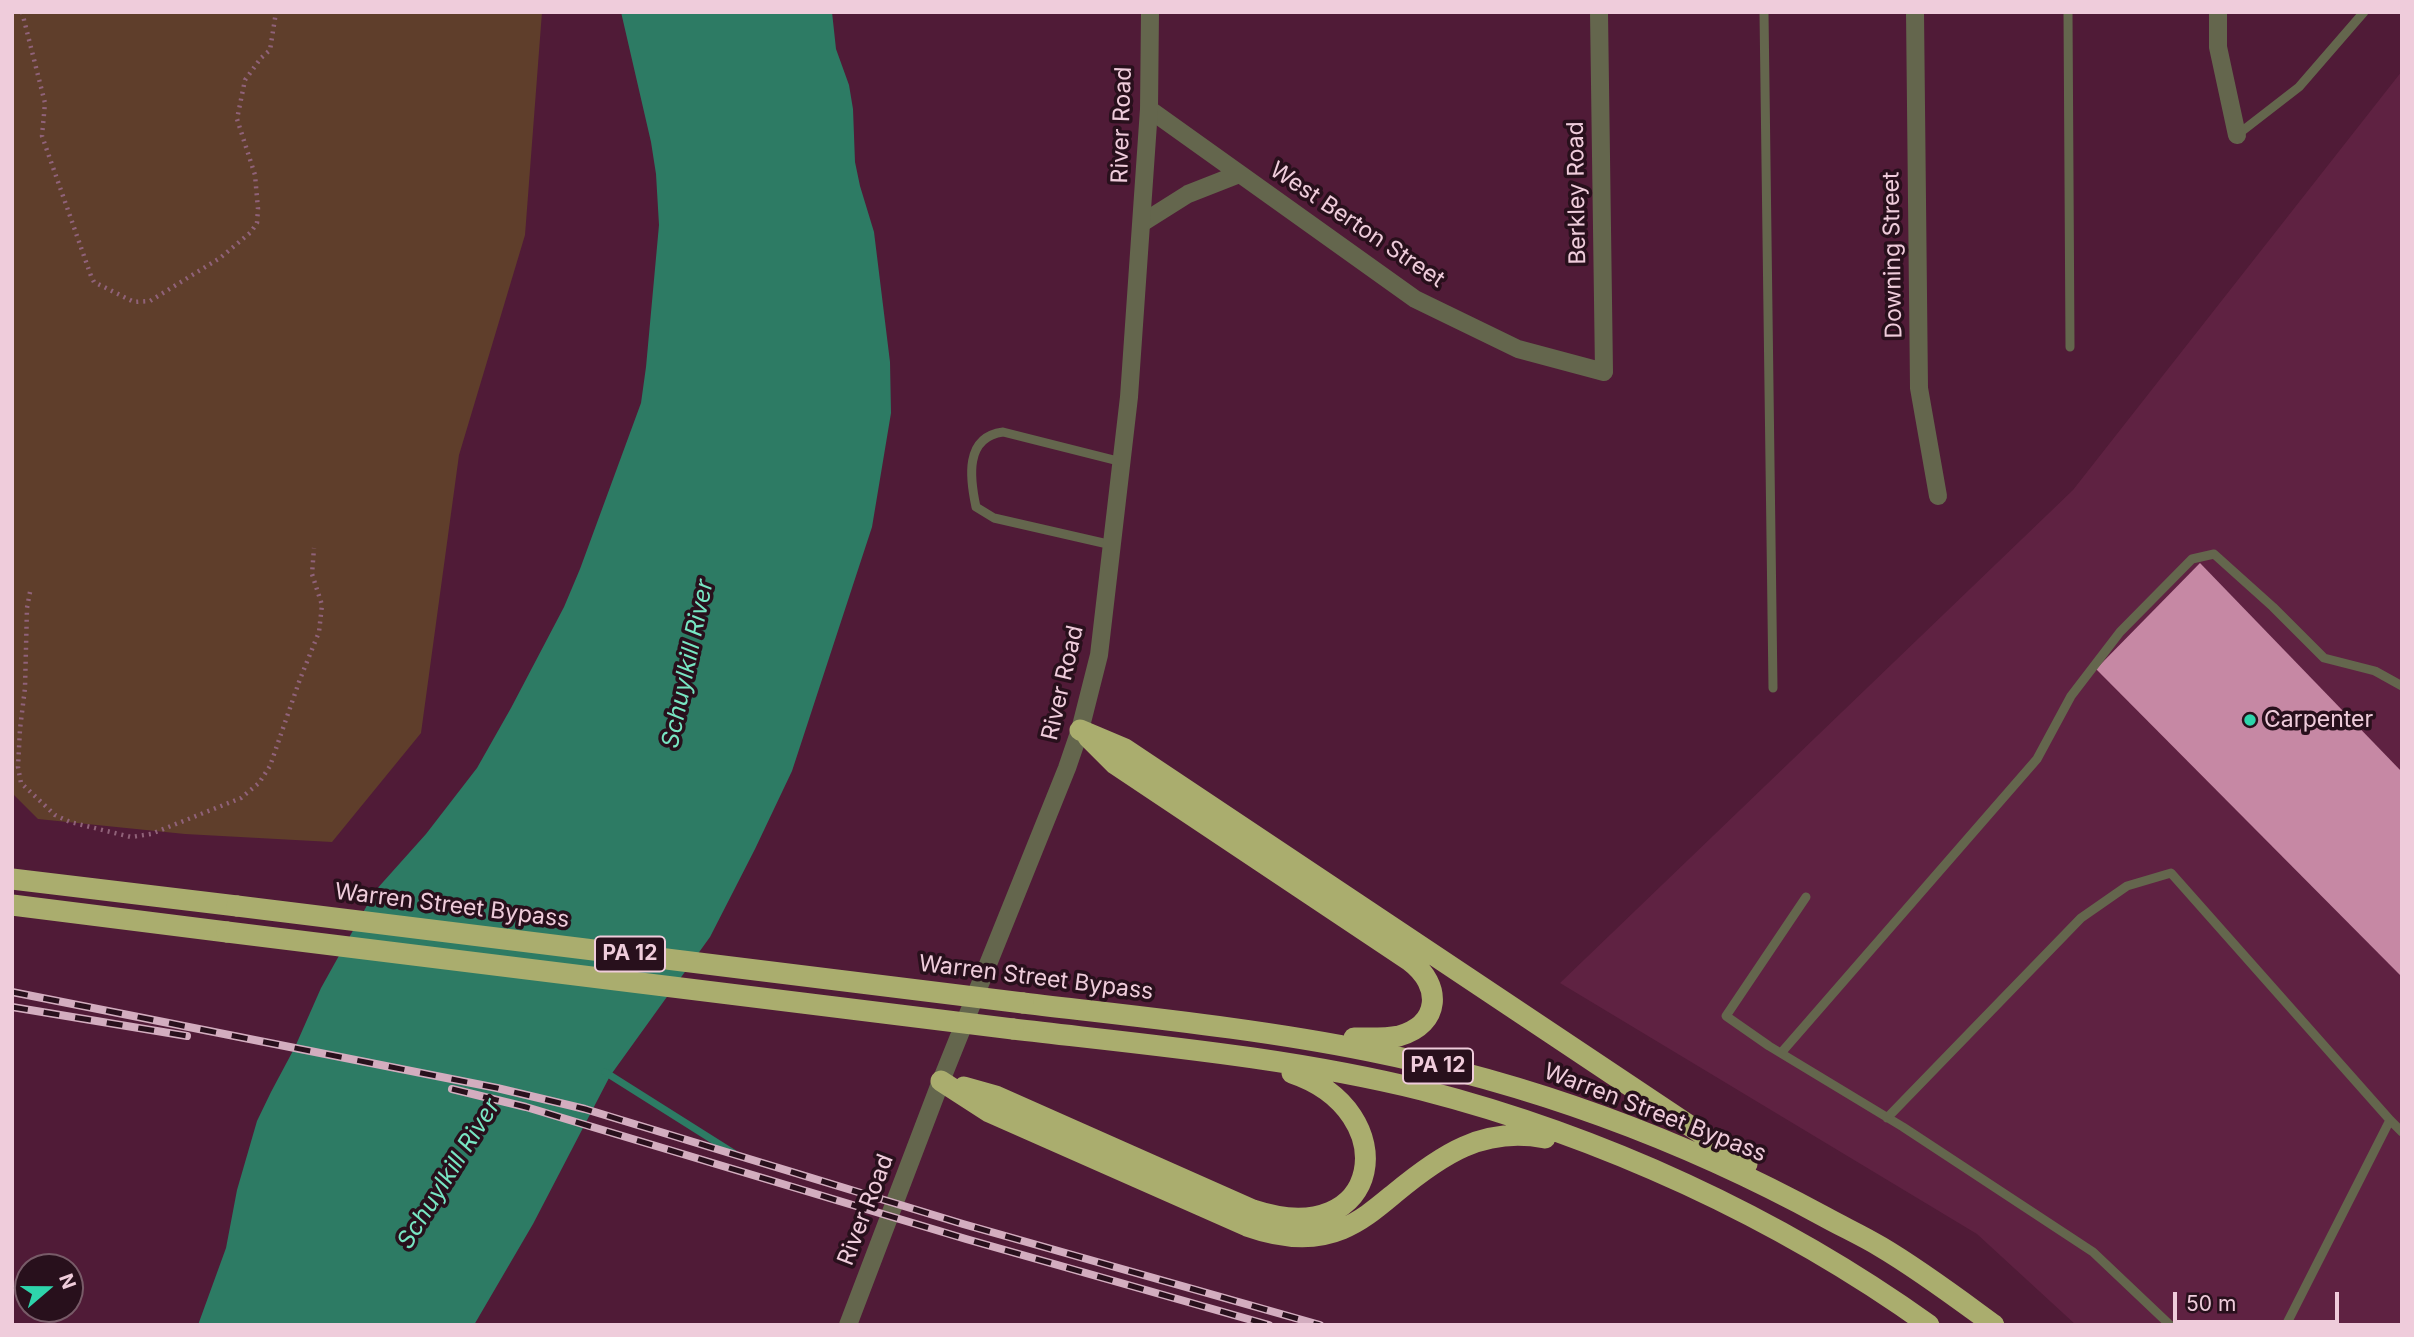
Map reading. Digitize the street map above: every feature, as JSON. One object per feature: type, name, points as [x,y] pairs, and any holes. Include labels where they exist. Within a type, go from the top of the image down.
[{"type":"highway","points":[[1080,730],[1115,764],[1410,961],[1425,975],[1430,984],[1433,994],[1430,1013],[1412,1030],[1387,1038],[1306,1039]]},
{"type":"highway","points":[[1080,730],[1125,748],[1827,1218]]},
{"type":"highway","name":"Warren Street Bypass","points":[[12,879],[1235,1028],[1427,1063],[1547,1096],[1716,1161],[1772,1187],[1880,1246],[1994,1325]]},
{"type":"highway","name":"PA 12","points":[[12,905],[1245,1057],[1420,1090],[1480,1107],[1595,1147],[1703,1191],[1758,1219],[1861,1279],[1928,1325]]},
{"type":"highway","points":[[941,1082],[996,1096],[1271,1216],[1304,1219],[1326,1215],[1338,1209],[1358,1190],[1364,1178],[1366,1166],[1363,1136],[1356,1121],[1332,1095],[1317,1084],[1245,1057]]},
{"type":"highway","points":[[941,1082],[989,1112],[1247,1226],[1286,1236],[1323,1235],[1355,1223],[1439,1158],[1475,1142],[1514,1135],[1595,1147]]},
{"type":"street","name":"River Road","points":[[848,1325],[1080,730],[1099,655],[1130,384],[1149,109],[1150,12]]},
{"type":"street","name":"Berkley Road","points":[[1599,12],[1604,372]]},
{"type":"street","name":"Downing Street","points":[[1915,12],[1919,388],[1938,496]]},
{"type":"street","points":[[2218,12],[2218,47],[2237,135]]},
{"type":"street","name":"West Berton Street","points":[[1149,109],[1415,299],[1518,349],[1604,372]]},
{"type":"street","name":"West Berton Street","points":[[1142,223],[1188,194],[1239,174]]},
{"type":"lane","points":[[1764,12],[1773,688]]},
{"type":"lane","points":[[2068,12],[2070,347]]},
{"type":"lane","points":[[2237,135],[2299,87],[2364,12]]},
{"type":"lane","points":[[1112,545],[993,518],[976,507],[971,473],[974,454],[981,443],[992,433],[1003,432],[1122,462]]},
{"type":"lane","points":[[1781,1053],[2037,759],[2071,696],[2120,632],[2192,559],[2214,554],[2324,658],[2375,671],[2402,686]]},
{"type":"lane","points":[[1887,1118],[2081,918],[2126,886],[2171,873],[2402,1132]]},
{"type":"lane","points":[[1806,897],[1726,1016],[2093,1252],[2170,1325]]},
{"type":"lane","points":[[2286,1325],[2390,1120]]},
{"type":"path","points":[[22,12],[45,103],[42,136],[91,276],[94,282],[141,303],[150,301],[220,258],[251,232],[257,223],[255,175],[237,119],[245,80],[270,50],[276,12]]},
{"type":"path","points":[[30,592],[18,767],[21,783],[55,815],[70,822],[131,836],[151,834],[241,798],[259,783],[270,766],[300,679],[320,632],[322,605],[312,574],[314,548]]},
{"type":"shaded area","points":[[12,12],[542,12],[525,235],[459,455],[421,733],[332,842],[185,834],[38,819],[12,793]]},
{"type":"shaded area","points":[[2402,71],[2402,1325],[2076,1325],[1977,1234],[1560,983],[2073,490]]},
{"type":"water","name":"Schuylkill River","points":[[621,12],[832,12],[836,49],[849,85],[853,109],[855,162],[874,232],[890,362],[891,413],[872,527],[792,771],[755,849],[710,937],[610,1076],[533,1224],[474,1325],[198,1325],[226,1248],[237,1190],[257,1121],[295,1047],[321,988],[375,891],[426,834],[477,768],[511,708],[564,607],[641,403],[659,225],[651,142]]},
{"type":"building","name":"Carpenter","points":[[2200,563],[2402,772],[2402,977],[2096,669]]},
{"type":"waterway","points":[[605,1072],[735,1154]]},
{"type":"railway","points":[[12,992],[497,1088],[585,1109],[963,1224],[1320,1325]]},
{"type":"railway","points":[[12,1007],[187,1036]]},
{"type":"railway","points":[[452,1089],[526,1107],[966,1239],[1269,1325]]},
{"type":"place","name":"Carpenter","points":[[2250,720]]}]
